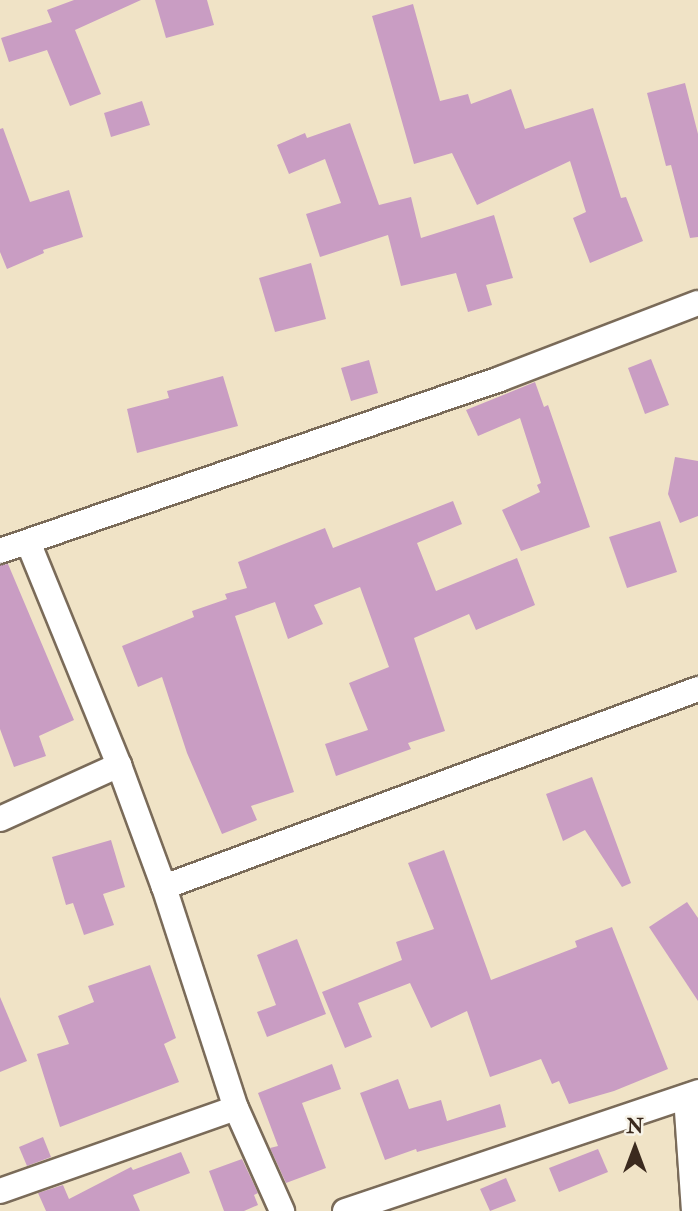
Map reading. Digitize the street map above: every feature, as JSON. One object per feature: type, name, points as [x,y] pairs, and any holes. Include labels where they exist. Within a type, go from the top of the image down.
[{"type":"street","points":[[0,551],[500,379],[698,303]]},
{"type":"street","points":[[27,542],[119,765],[164,887],[236,1108],[282,1211]]},
{"type":"street","points":[[164,887],[698,689]]},
{"type":"street","points":[[0,819],[119,765]]},
{"type":"street","points":[[345,1211],[692,1094],[694,1211]]},
{"type":"street","points":[[0,1191],[236,1108]]},
{"type":"building","points":[[74,0],[141,0],[75,30],[101,94],[70,106],[47,50],[9,62],[1,38],[52,22],[47,10]]},
{"type":"building","points":[[155,0],[207,0],[214,25],[166,38]]},
{"type":"building","points":[[413,4],[440,101],[468,94],[471,104],[511,89],[525,129],[593,108],[621,198],[626,197],[643,241],[590,263],[573,218],[586,212],[570,161],[477,205],[452,153],[414,164],[372,16]]},
{"type":"building","points":[[685,83],[698,134],[698,237],[690,238],[671,165],[666,166],[647,93]]},
{"type":"building","points":[[142,101],[150,125],[111,137],[104,113]]},
{"type":"building","points":[[350,123],[379,205],[411,197],[421,238],[494,215],[513,278],[486,285],[492,305],[468,312],[456,273],[401,286],[388,235],[320,257],[306,214],[341,203],[325,159],[289,174],[277,145],[305,133],[307,138]]},
{"type":"building","points":[[3,128],[30,202],[69,190],[83,237],[43,250],[44,253],[7,269],[0,252],[0,129]]},
{"type":"building","points":[[311,263],[326,319],[275,332],[259,278]]},
{"type":"building","points":[[651,359],[669,405],[645,414],[628,368]]},
{"type":"building","points":[[369,360],[378,393],[351,401],[341,368]]},
{"type":"building","points":[[223,376],[238,426],[137,453],[127,409],[169,398],[167,391]]},
{"type":"building","points":[[535,382],[544,407],[548,405],[590,527],[521,551],[502,510],[540,492],[537,485],[541,483],[520,418],[478,436],[466,410]]},
{"type":"building","points":[[675,457],[698,461],[698,516],[680,523],[668,494]]},
{"type":"building","points":[[453,501],[462,524],[417,543],[436,591],[517,558],[535,605],[476,630],[469,614],[414,638],[445,731],[408,743],[411,749],[336,776],[325,744],[368,730],[349,683],[389,667],[360,587],[314,605],[323,624],[288,639],[275,602],[235,616],[294,792],[251,806],[257,820],[222,834],[187,753],[162,677],[138,687],[122,646],[194,617],[192,611],[227,599],[225,594],[247,588],[238,562],[325,528],[333,548]]},
{"type":"building","points":[[660,521],[677,572],[627,588],[609,537]]},
{"type":"building","points":[[8,564],[74,720],[39,736],[46,756],[14,767],[0,729],[0,565]]},
{"type":"building","points":[[592,777],[631,883],[622,887],[585,830],[563,841],[546,794]]},
{"type":"building","points":[[111,840],[125,887],[103,894],[114,925],[84,935],[73,903],[66,905],[52,857]]},
{"type":"building","points":[[444,850],[491,980],[577,947],[575,941],[612,927],[668,1069],[614,1091],[569,1104],[559,1081],[552,1084],[541,1059],[490,1077],[467,1011],[431,1028],[410,983],[358,1003],[372,1037],[345,1048],[322,992],[402,960],[396,942],[434,929],[408,863]]},
{"type":"building","points":[[687,902],[698,918],[698,1001],[649,927]]},
{"type":"building","points":[[297,939],[326,1014],[267,1037],[257,1012],[276,1005],[257,955]]},
{"type":"building","points":[[150,965],[176,1038],[164,1044],[179,1082],[60,1127],[37,1054],[69,1044],[58,1016],[94,1002],[88,986]]},
{"type":"building","points":[[0,997],[27,1061],[0,1072]]},
{"type":"building","points":[[332,1064],[341,1089],[302,1103],[326,1168],[286,1183],[270,1148],[278,1146],[258,1093]]},
{"type":"building","points":[[398,1079],[409,1109],[441,1100],[447,1121],[500,1104],[506,1127],[417,1152],[416,1149],[385,1160],[360,1093]]},
{"type":"building","points":[[43,1137],[51,1157],[27,1166],[19,1147]]},
{"type":"building","points":[[598,1149],[608,1172],[559,1192],[549,1168]]},
{"type":"building","points":[[181,1152],[190,1173],[133,1195],[140,1211],[46,1211],[38,1193],[63,1185],[69,1199],[131,1167],[133,1170]]},
{"type":"building","points":[[242,1159],[258,1193],[254,1195],[258,1205],[244,1211],[224,1211],[209,1171]]},
{"type":"building","points":[[506,1178],[516,1201],[490,1211],[480,1189]]}]
